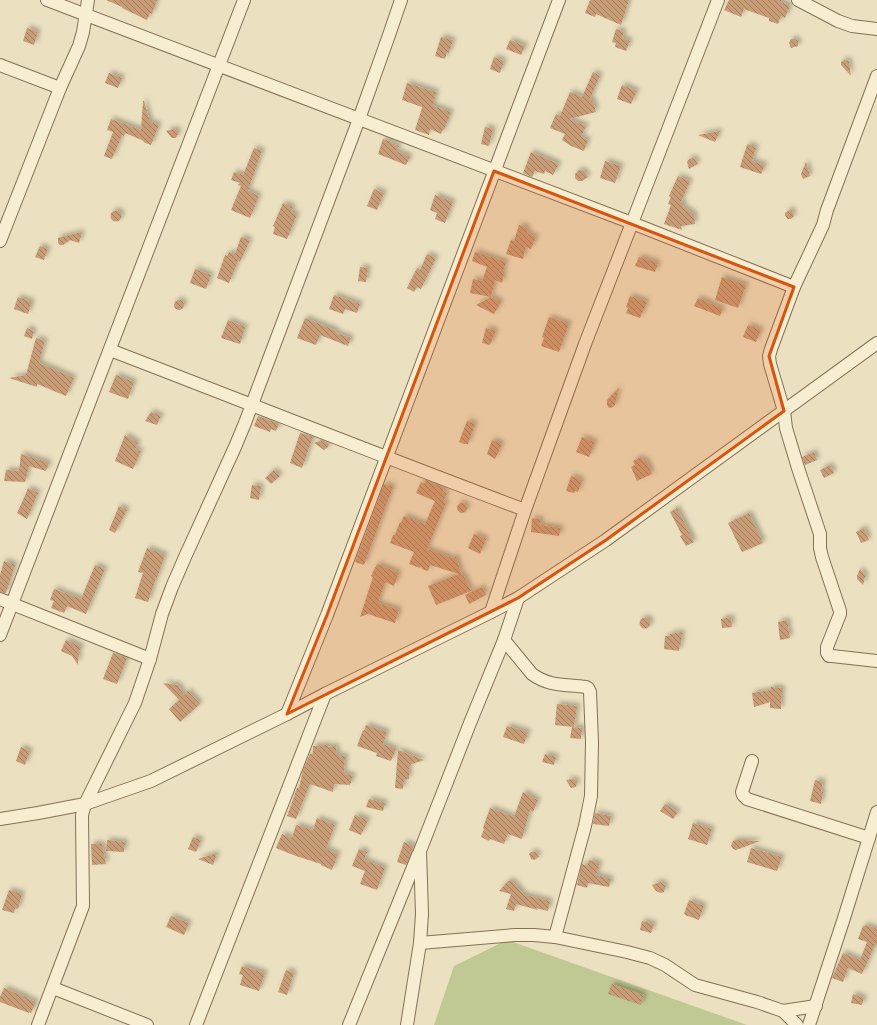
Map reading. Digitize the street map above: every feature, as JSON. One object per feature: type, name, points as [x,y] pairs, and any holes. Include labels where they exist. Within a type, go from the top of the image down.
[{"type":"street","points":[[47,0],[632,223],[794,287]]},
{"type":"street","points":[[0,241],[60,88],[79,46],[83,32],[88,0]]},
{"type":"street","points":[[0,635],[244,0]]},
{"type":"street","points":[[38,1025],[83,906],[82,815],[85,804],[135,703],[150,660],[162,614],[172,587],[235,447],[252,404],[359,119],[401,0]]},
{"type":"street","points":[[287,714],[327,615],[559,0]]},
{"type":"street","points":[[491,612],[525,510],[585,344],[718,0]]},
{"type":"street","points":[[798,0],[838,21],[852,26],[877,29]]},
{"type":"street","points":[[0,64],[60,88]]},
{"type":"street","points":[[877,76],[827,210],[823,225],[794,287],[769,356],[784,411],[788,434],[820,534],[822,558],[840,611],[827,647],[827,653],[829,656],[877,662]]},
{"type":"street","points":[[0,819],[85,804],[151,781],[518,598],[606,540],[877,343]]},
{"type":"street","points":[[110,350],[252,404],[386,458],[525,510]]},
{"type":"street","points":[[350,1025],[504,640],[518,598]]},
{"type":"street","points":[[0,599],[150,660]]},
{"type":"street","points":[[504,640],[532,674],[556,685],[586,687],[590,692],[592,742],[591,796],[585,826],[555,937]]},
{"type":"street","points":[[196,1025],[325,694]]},
{"type":"street","points":[[752,761],[742,792],[747,798],[869,838]]},
{"type":"street","points":[[809,1025],[877,812]]},
{"type":"street","points":[[407,1025],[420,943],[422,914],[420,851]]},
{"type":"street","points":[[420,943],[515,935],[534,935],[555,937],[627,952],[650,958],[665,965],[695,985],[757,1002],[783,1011],[797,1025]]},
{"type":"street","points":[[53,988],[147,1025]]},
{"type":"street","points":[[783,1011],[816,1006]]},
{"type":"highlighted area","points":[[494,171],[794,287],[769,356],[784,411],[606,540],[518,598],[287,714],[327,615]]},
{"type":"green space","points":[[507,940],[747,1025],[434,1025],[454,966]]},
{"type":"building","points":[[106,0],[157,0],[152,14],[150,13],[147,20]]},
{"type":"building","points":[[590,0],[629,0],[621,25],[596,14],[595,17],[585,13]]},
{"type":"building","points":[[729,0],[782,0],[781,2],[790,6],[785,18],[781,16],[778,24],[769,21],[769,18],[744,9],[741,17],[724,10]]},
{"type":"building","points":[[27,28],[38,32],[34,45],[23,41]]},
{"type":"building","points":[[616,29],[624,32],[622,38],[630,41],[626,51],[615,47],[616,43],[612,42]]},
{"type":"building","points":[[441,37],[453,40],[449,53],[447,52],[445,59],[435,56]]},
{"type":"building","points":[[791,39],[798,41],[798,46],[791,48],[789,43]]},
{"type":"building","points":[[510,40],[525,46],[521,55],[506,49]]},
{"type":"building","points":[[494,57],[504,61],[500,73],[490,69]]},
{"type":"building","points":[[844,60],[849,61],[851,76],[841,65],[841,62]]},
{"type":"building","points":[[593,72],[600,76],[590,99],[593,101],[596,112],[569,119],[586,126],[581,137],[588,140],[584,151],[571,146],[562,140],[565,134],[550,128],[556,114],[560,116],[570,92],[582,97]]},
{"type":"building","points":[[109,73],[122,78],[118,88],[105,83]]},
{"type":"building","points":[[407,83],[436,92],[433,106],[451,112],[441,134],[430,129],[429,135],[415,130],[422,107],[402,100]]},
{"type":"building","points":[[622,85],[637,91],[631,104],[617,99]]},
{"type":"building","points":[[143,101],[150,122],[159,125],[151,145],[125,133],[124,136],[122,135],[112,159],[104,156],[113,132],[107,130],[111,119],[141,130]]},
{"type":"building","points":[[485,127],[493,129],[489,146],[481,144]]},
{"type":"building","points":[[174,129],[178,131],[178,134],[176,138],[172,138],[166,131]]},
{"type":"building","points":[[720,131],[715,142],[698,135]]},
{"type":"building","points":[[383,139],[399,146],[396,151],[410,157],[406,165],[378,154]]},
{"type":"building","points":[[748,144],[756,148],[752,161],[765,165],[761,174],[740,167]]},
{"type":"building","points":[[254,148],[262,151],[248,191],[259,196],[250,218],[231,210],[241,186],[238,185],[240,183],[231,180],[234,172],[243,175]]},
{"type":"building","points":[[531,152],[559,164],[553,175],[545,171],[544,174],[535,171],[532,177],[523,173]]},
{"type":"building","points":[[692,158],[695,159],[698,164],[689,169],[687,162]]},
{"type":"building","points":[[605,161],[621,166],[615,183],[600,178]]},
{"type":"building","points":[[806,162],[810,176],[803,179],[801,174]]},
{"type":"building","points":[[579,170],[584,171],[588,177],[582,181],[578,181],[575,178],[575,174]]},
{"type":"building","points":[[678,176],[690,181],[681,202],[684,204],[683,207],[694,214],[695,224],[681,226],[682,230],[664,224],[671,205],[668,204],[671,197],[669,196]]},
{"type":"building","points":[[374,189],[384,193],[377,210],[367,206]]},
{"type":"building","points":[[435,195],[453,202],[445,223],[435,219],[437,213],[430,210]]},
{"type":"building","points":[[283,203],[293,207],[291,212],[297,215],[287,239],[273,234],[275,227],[273,226]]},
{"type":"building","points":[[791,209],[794,216],[791,219],[788,219],[785,213]]},
{"type":"building","points":[[116,210],[120,212],[122,216],[120,220],[116,222],[112,220],[110,216],[112,212]]},
{"type":"building","points":[[519,225],[528,228],[527,233],[536,237],[531,249],[526,247],[523,259],[506,254],[511,240],[514,241]]},
{"type":"building","points":[[82,232],[79,243],[70,240],[63,245],[58,243],[58,238]]},
{"type":"building","points":[[241,237],[250,240],[240,262],[238,261],[229,283],[217,278],[225,255],[227,256],[229,252],[235,254]]},
{"type":"building","points":[[40,246],[48,249],[44,260],[35,257]]},
{"type":"building","points":[[475,252],[506,262],[502,274],[504,274],[502,283],[495,280],[491,297],[470,293],[473,279],[482,281],[487,267],[472,261]]},
{"type":"building","points":[[427,254],[436,258],[421,289],[417,287],[414,292],[407,288],[417,268],[420,270]]},
{"type":"building","points":[[639,257],[658,263],[655,272],[635,266]]},
{"type":"building","points":[[360,267],[368,268],[366,282],[358,281]]},
{"type":"building","points":[[195,269],[211,275],[206,289],[190,283]]},
{"type":"building","points":[[722,277],[746,285],[738,308],[715,300]]},
{"type":"building","points":[[334,295],[360,304],[357,313],[345,309],[343,314],[329,309]]},
{"type":"building","points":[[630,296],[647,302],[640,318],[626,313],[628,308],[626,307]]},
{"type":"building","points":[[18,297],[32,302],[28,314],[14,309]]},
{"type":"building","points":[[491,297],[501,302],[494,314],[476,305]]},
{"type":"building","points":[[698,298],[723,309],[720,316],[694,306]]},
{"type":"building","points":[[177,300],[181,300],[183,301],[183,309],[177,310],[174,307],[174,303]]},
{"type":"building","points":[[549,317],[569,324],[559,352],[541,346],[544,338],[542,337]]},
{"type":"building","points":[[305,318],[337,331],[336,333],[351,338],[348,346],[320,335],[316,345],[297,338]]},
{"type":"building","points":[[228,320],[245,327],[240,344],[221,338]]},
{"type":"building","points":[[748,325],[761,330],[756,342],[743,337]]},
{"type":"building","points":[[27,328],[34,331],[32,339],[24,336]]},
{"type":"building","points":[[486,328],[496,331],[490,345],[482,343]]},
{"type":"building","points":[[36,338],[45,341],[39,363],[74,378],[66,396],[37,384],[37,387],[9,378],[26,375]]},
{"type":"building","points":[[116,375],[134,382],[128,399],[109,392]]},
{"type":"building","points":[[619,388],[615,405],[609,408],[607,405],[607,400]]},
{"type":"building","points":[[151,412],[161,416],[157,425],[145,421]]},
{"type":"building","points":[[258,416],[279,424],[276,431],[271,429],[270,432],[254,426]]},
{"type":"building","points":[[467,421],[475,424],[468,444],[464,444],[459,442]]},
{"type":"building","points":[[300,433],[313,437],[302,468],[290,463]]},
{"type":"building","points":[[125,435],[138,443],[135,450],[141,451],[133,469],[115,461]]},
{"type":"building","points":[[582,437],[595,442],[589,457],[576,452]]},
{"type":"building","points":[[322,440],[329,445],[324,450],[314,443]]},
{"type":"building","points":[[492,440],[502,444],[495,459],[487,454]]},
{"type":"building","points":[[814,452],[817,460],[805,465],[802,457]]},
{"type":"building","points":[[21,454],[49,463],[46,471],[29,466],[25,482],[4,481],[6,470],[19,471]]},
{"type":"building","points":[[641,457],[643,461],[646,460],[652,474],[637,481],[631,467],[635,465],[633,461]]},
{"type":"building","points":[[830,465],[834,473],[824,478],[820,470]]},
{"type":"building","points":[[274,470],[280,476],[271,484],[265,478]]},
{"type":"building","points":[[571,476],[582,480],[578,492],[575,491],[574,493],[566,491]]},
{"type":"building","points":[[426,480],[444,488],[443,492],[447,493],[443,502],[446,503],[427,549],[452,558],[456,557],[462,576],[464,576],[471,591],[436,605],[428,586],[459,574],[430,565],[428,571],[422,569],[421,566],[420,568],[409,564],[414,552],[390,543],[404,516],[425,524],[435,501],[416,493],[421,482],[424,484]]},
{"type":"building","points":[[384,484],[393,487],[364,565],[355,562]]},
{"type":"building","points":[[252,485],[261,486],[259,500],[250,498]]},
{"type":"building","points":[[28,488],[38,493],[27,519],[17,513]]},
{"type":"building","points":[[462,503],[467,508],[462,513],[457,508]]},
{"type":"building","points":[[119,506],[127,510],[115,533],[109,530]]},
{"type":"building","points":[[677,508],[694,542],[686,546],[670,512]]},
{"type":"building","points":[[749,513],[763,543],[742,552],[728,523]]},
{"type":"building","points":[[532,518],[541,519],[540,525],[561,528],[559,536],[531,532]]},
{"type":"building","points":[[864,528],[869,540],[861,543],[856,532]]},
{"type":"building","points":[[474,534],[486,539],[480,554],[468,548]]},
{"type":"building","points":[[147,548],[165,555],[148,602],[135,598],[143,573],[138,572]]},
{"type":"building","points":[[4,561],[15,565],[6,593],[0,592],[0,575]]},
{"type":"building","points":[[377,564],[399,573],[394,586],[385,582],[378,603],[399,610],[395,623],[368,614],[360,617],[373,577],[371,576]]},
{"type":"building","points":[[95,565],[105,569],[86,614],[67,606],[64,613],[51,608],[54,601],[50,600],[54,589],[81,599]]},
{"type":"building","points":[[860,569],[865,575],[863,585],[857,579]]},
{"type":"building","points":[[482,587],[486,595],[469,604],[465,595]]},
{"type":"building","points":[[731,617],[732,627],[722,628],[721,619]]},
{"type":"building","points":[[643,618],[647,618],[649,619],[649,627],[643,628],[640,625],[640,621]]},
{"type":"building","points":[[787,620],[790,638],[780,640],[778,622]]},
{"type":"building","points":[[682,632],[679,651],[664,649],[665,636]]},
{"type":"building","points":[[66,640],[82,647],[79,651],[78,665],[72,656],[61,651]]},
{"type":"building","points":[[113,653],[127,658],[117,684],[103,679]]},
{"type":"building","points":[[163,683],[178,685],[184,695],[188,691],[200,704],[180,722],[169,709],[179,700]]},
{"type":"building","points":[[771,687],[782,688],[781,709],[770,708],[770,702],[754,707],[752,693],[771,690]]},
{"type":"building","points":[[557,704],[577,706],[574,727],[555,725]]},
{"type":"building","points":[[366,725],[387,732],[383,744],[396,749],[391,761],[376,756],[377,753],[357,746]]},
{"type":"building","points":[[507,726],[528,732],[524,744],[503,737]]},
{"type":"building","points":[[572,727],[582,728],[581,739],[570,738]]},
{"type":"building","points":[[328,745],[328,747],[336,746],[337,755],[345,756],[344,773],[353,776],[350,785],[334,784],[333,792],[310,784],[296,819],[287,816],[297,788],[299,788],[303,770],[310,754],[313,754],[313,746]]},
{"type":"building","points":[[21,747],[30,751],[25,765],[16,761]]},
{"type":"building","points":[[398,750],[424,760],[409,765],[409,779],[404,779],[403,789],[395,788]]},
{"type":"building","points":[[545,754],[556,757],[554,765],[542,762]]},
{"type":"building","points":[[573,779],[577,781],[576,787],[571,788],[566,780]]},
{"type":"building","points":[[815,780],[823,782],[821,804],[810,801]]},
{"type":"building","points":[[523,792],[538,800],[533,812],[530,810],[522,839],[508,834],[504,844],[490,839],[489,841],[481,837],[490,808],[514,817]]},
{"type":"building","points":[[369,799],[385,803],[383,811],[366,807]]},
{"type":"building","points":[[665,804],[678,812],[673,819],[660,811]]},
{"type":"building","points":[[595,813],[611,816],[609,826],[593,824]]},
{"type":"building","points":[[355,815],[368,820],[361,835],[349,830]]},
{"type":"building","points":[[317,818],[335,825],[326,849],[338,854],[332,870],[321,864],[276,848],[282,834],[292,838],[296,825],[313,830]]},
{"type":"building","points":[[693,823],[712,829],[707,845],[688,839]]},
{"type":"building","points":[[193,837],[201,840],[196,852],[188,849]]},
{"type":"building","points":[[107,840],[125,842],[124,852],[106,851]]},
{"type":"building","points":[[733,841],[760,841],[736,850],[731,846]]},
{"type":"building","points":[[404,842],[414,846],[406,865],[397,862]]},
{"type":"building","points":[[91,844],[102,844],[106,864],[92,865]]},
{"type":"building","points":[[751,848],[782,857],[777,871],[747,862]]},
{"type":"building","points":[[359,849],[367,852],[364,860],[385,868],[377,890],[360,884],[365,871],[352,866]]},
{"type":"building","points":[[531,852],[536,852],[539,857],[534,860],[531,859],[529,854]]},
{"type":"building","points":[[217,853],[213,865],[198,859]]},
{"type":"building","points":[[589,860],[600,864],[596,875],[611,879],[609,887],[588,883],[587,888],[577,885],[582,864],[587,866]]},
{"type":"building","points":[[508,881],[512,881],[525,896],[550,901],[548,911],[516,904],[514,911],[506,909],[511,894],[499,891]]},
{"type":"building","points":[[660,882],[665,885],[664,892],[661,893],[656,891],[652,885]]},
{"type":"building","points":[[9,890],[22,894],[18,909],[15,908],[14,913],[2,910]]},
{"type":"building","points":[[689,900],[704,906],[699,920],[684,914]]},
{"type":"building","points":[[171,916],[189,923],[184,935],[166,927]]},
{"type":"building","points":[[642,921],[654,924],[651,933],[640,930]]},
{"type":"building","points":[[866,925],[877,929],[877,945],[875,945],[862,974],[848,968],[843,982],[832,978],[843,953],[860,960],[867,942],[858,939],[863,926]]},
{"type":"building","points":[[242,966],[265,973],[259,991],[240,985],[243,975],[239,974]]},
{"type":"building","points":[[286,970],[294,973],[287,995],[278,992]]},
{"type":"building","points":[[612,984],[644,995],[641,1005],[608,994]]},
{"type":"building","points":[[4,988],[36,1002],[31,1013],[0,1002],[0,997]]},
{"type":"building","points":[[853,994],[864,998],[862,1005],[851,1003]]}]
